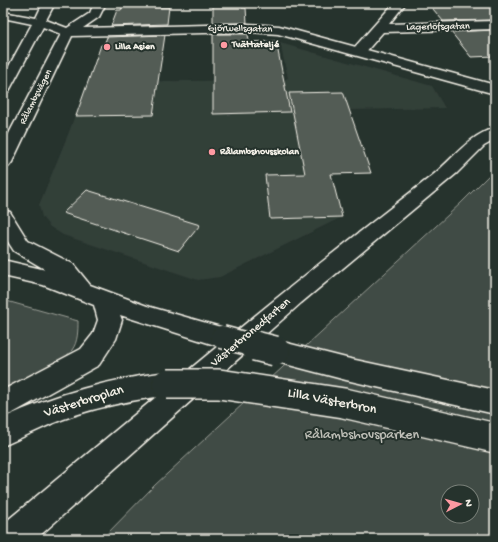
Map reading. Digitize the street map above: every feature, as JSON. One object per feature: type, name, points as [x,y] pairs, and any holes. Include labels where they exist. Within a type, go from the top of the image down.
[{"type":"street","points":[[3,89],[26,50],[49,3]]},
{"type":"street","points":[[26,50],[35,43],[68,32],[95,15],[100,3]]},
{"type":"street","name":"Lagerlöfsgatan","points":[[359,51],[400,3]]},
{"type":"street","name":"Gjörwellsgatan","points":[[3,15],[39,22],[68,32],[264,29],[294,33],[495,90]]},
{"type":"street","name":"Lagerlöfsgatan","points":[[380,28],[495,25]]},
{"type":"street","name":"Rålambsvägen","points":[[3,162],[68,32]]},
{"type":"street","name":"Västerbronedfarten","points":[[11,539],[293,298],[451,169],[478,142],[495,132]]},
{"type":"street","points":[[3,217],[21,246],[65,270],[94,295],[110,320],[104,339],[90,357],[3,404]]},
{"type":"street","points":[[3,268],[46,278],[143,314],[346,370],[495,402]]},
{"type":"street","name":"Västerbroplan","points":[[3,432],[28,420],[77,402],[133,388],[167,384]]},
{"type":"street","name":"Lilla Västerbron","points":[[167,384],[219,384],[344,403],[495,438]]},
{"type":"shaded area","name":"Rålambshovsskolan","points":[[280,43],[432,86],[445,108],[349,110],[331,174],[342,217],[220,277],[198,280],[63,235],[50,227],[42,217],[39,205],[69,132],[87,82],[284,80],[288,78]]},
{"type":"green space","name":"Rålambshovsparken","points":[[495,169],[495,539],[102,539],[155,485],[461,203]]},
{"type":"green space","points":[[3,300],[78,321],[75,343],[72,350],[66,356],[50,368],[3,391]]},
{"type":"building","points":[[124,3],[153,3],[152,7],[169,7],[167,24],[111,26],[117,10],[121,10]]},
{"type":"building","points":[[213,3],[241,3],[242,8],[246,8],[247,23],[213,23]]},
{"type":"building","points":[[428,3],[495,3],[495,20],[443,21]]},
{"type":"building","points":[[495,30],[495,56],[471,57],[451,32]]},
{"type":"building","points":[[213,34],[248,34],[249,42],[276,41],[290,112],[213,114]]},
{"type":"building","points":[[165,35],[153,115],[76,116],[101,45],[104,45],[107,37]]},
{"type":"building","points":[[343,92],[371,173],[331,174],[342,217],[270,219],[265,175],[305,174],[289,93]]},
{"type":"building","points":[[87,190],[200,225],[179,251],[63,213]]},
{"type":"place","name":"Tvättateljé","points":[[224,45]]},
{"type":"place","name":"Lilla Asien","points":[[107,47]]},
{"type":"place","name":"Rålambshovsskolan","points":[[212,152]]}]
